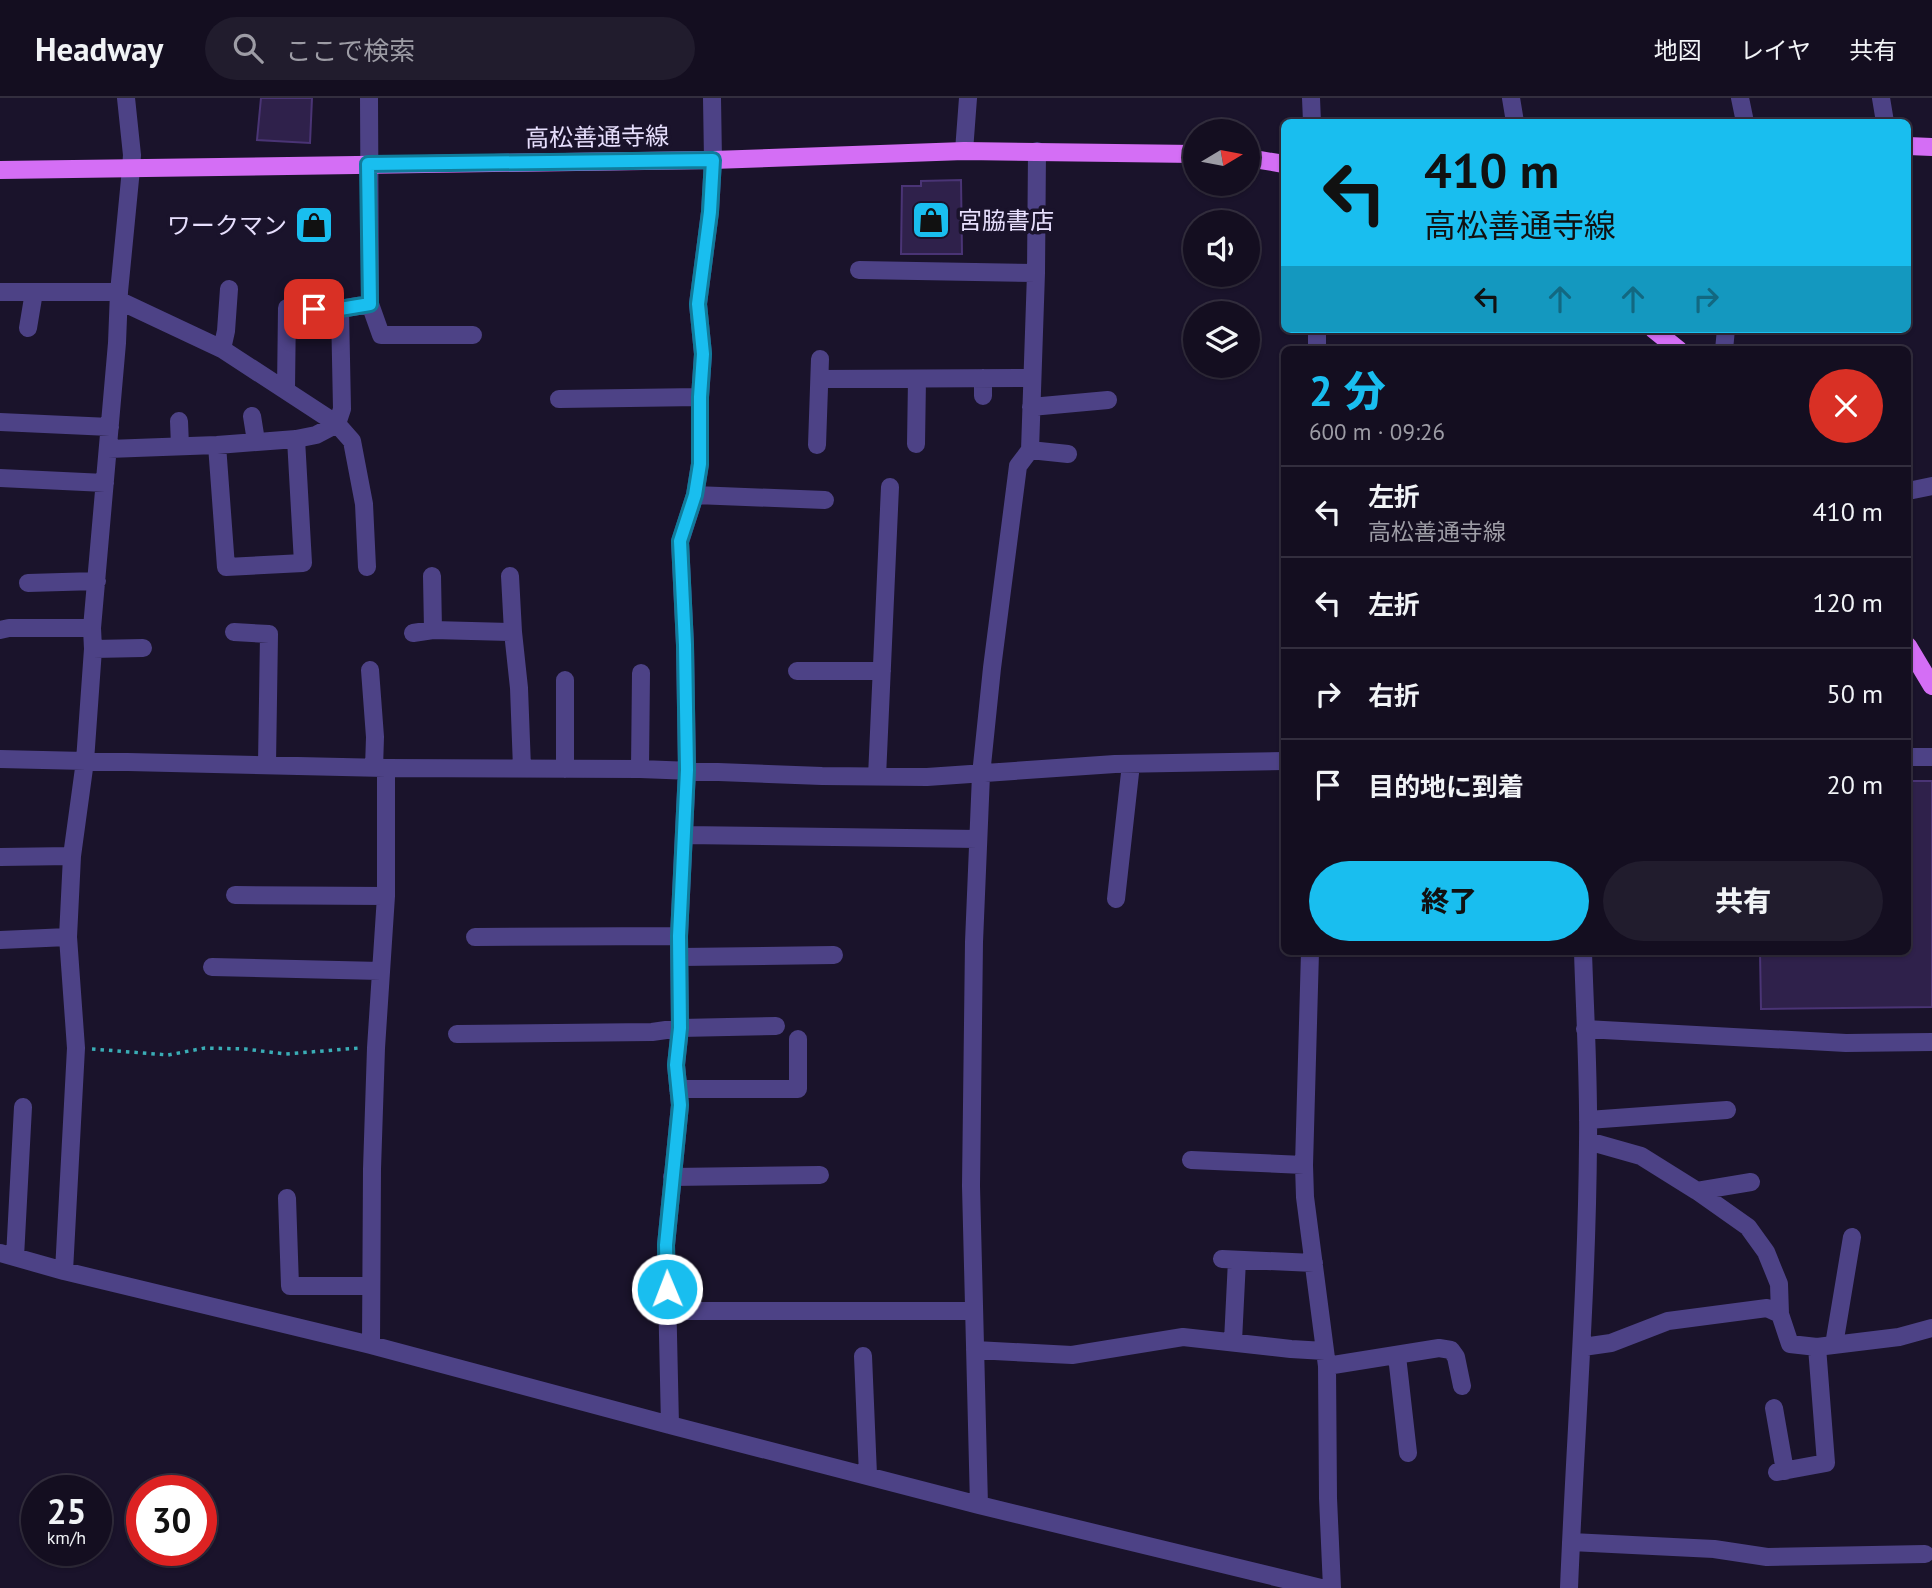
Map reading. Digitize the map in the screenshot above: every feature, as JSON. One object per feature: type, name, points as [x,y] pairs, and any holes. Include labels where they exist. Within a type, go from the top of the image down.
[{"type":"main road","points":[[1911,146],[1932,147]]},
{"type":"main road","name":"高松善通寺線","points":[[0,170],[713,160],[964,151],[1183,154]]},
{"type":"main road","points":[[1260,159],[1281,161]]},
{"type":"main road","points":[[1658,333],[1674,346]]},
{"type":"main road","points":[[1911,651],[1932,685]]},
{"type":"street","points":[[64,1271],[76,1048],[68,937],[72,856],[85,761],[93,649],[92,628],[132,155],[126,98]]},
{"type":"street","points":[[369,98],[370,304],[381,335],[473,335]]},
{"type":"street","points":[[670,1426],[666,1245],[680,1105],[676,1065],[680,1028],[679,936],[687,770],[680,541],[695,495],[700,464],[703,354],[698,304],[710,212],[712,98]]},
{"type":"street","points":[[964,151],[968,98]]},
{"type":"street","points":[[1311,98],[1312,119]]},
{"type":"street","points":[[1511,98],[1515,119]]},
{"type":"street","points":[[1740,98],[1744,119]]},
{"type":"street","points":[[1881,98],[1884,119]]},
{"type":"street","points":[[979,1505],[971,1186],[978,839],[981,775],[994,654],[1018,467],[1030,450],[1037,151]]},
{"type":"street","points":[[859,270],[1036,273]]},
{"type":"street","points":[[222,349],[229,289]]},
{"type":"street","points":[[0,292],[119,296],[222,349],[337,424],[352,441],[364,504],[367,567]]},
{"type":"street","points":[[28,328],[34,292]]},
{"type":"street","points":[[286,390],[287,308],[340,309],[370,304]]},
{"type":"street","points":[[108,449],[296,439],[316,435],[337,424],[342,409],[340,309]]},
{"type":"street","points":[[817,445],[820,359]]},
{"type":"street","points":[[820,379],[918,379],[983,387],[1032,378]]},
{"type":"street","points":[[916,444],[918,379]]},
{"type":"street","points":[[559,399],[700,397]]},
{"type":"street","points":[[1031,407],[1108,400]]},
{"type":"street","points":[[0,422],[19,415],[110,427]]},
{"type":"street","points":[[252,416],[256,441]]},
{"type":"street","points":[[179,421],[180,446]]},
{"type":"street","points":[[217,444],[226,566],[303,563],[296,439]]},
{"type":"street","points":[[1030,450],[1068,454]]},
{"type":"street","points":[[0,478],[105,482]]},
{"type":"street","points":[[1911,490],[1932,486]]},
{"type":"street","points":[[877,777],[890,487]]},
{"type":"street","points":[[695,495],[825,500]]},
{"type":"street","points":[[432,576],[433,630]]},
{"type":"street","points":[[510,576],[522,768]]},
{"type":"street","points":[[28,583],[97,581]]},
{"type":"street","points":[[0,629],[92,628]]},
{"type":"street","points":[[414,633],[433,630],[513,632]]},
{"type":"street","points":[[234,632],[269,634],[267,764]]},
{"type":"street","points":[[93,649],[143,648]]},
{"type":"street","points":[[370,670],[374,737],[380,768],[386,896],[376,1048],[371,1345]]},
{"type":"street","points":[[797,671],[882,671]]},
{"type":"street","points":[[640,769],[641,673]]},
{"type":"street","points":[[565,680],[565,769]]},
{"type":"street","points":[[1911,757],[1932,757]]},
{"type":"street","points":[[0,759],[380,768],[640,769],[877,777],[981,775],[1131,764],[1281,761]]},
{"type":"street","points":[[1116,899],[1131,764]]},
{"type":"street","points":[[684,835],[978,839]]},
{"type":"street","points":[[0,857],[72,856]]},
{"type":"street","points":[[235,895],[386,896]]},
{"type":"street","points":[[475,937],[679,936]]},
{"type":"street","points":[[0,940],[68,937]]},
{"type":"street","points":[[680,957],[834,955]]},
{"type":"street","points":[[1310,955],[1305,1197],[1326,1358],[1332,1588]]},
{"type":"street","points":[[1569,1588],[1583,1347],[1588,1141],[1584,955]]},
{"type":"street","points":[[212,967],[381,971]]},
{"type":"street","points":[[457,1034],[652,1032],[680,1028],[776,1026]]},
{"type":"street","points":[[1585,1029],[1846,1043],[1932,1042]]},
{"type":"street","points":[[678,1089],[798,1088],[798,1039]]},
{"type":"street","points":[[23,1107],[8,1255],[371,1345],[670,1426],[979,1505],[1321,1588]]},
{"type":"street","points":[[1588,1121],[1727,1110]]},
{"type":"street","points":[[1588,1141],[1641,1156],[1748,1227],[1766,1252],[1779,1284],[1780,1314],[1790,1344],[1826,1346],[1899,1337],[1932,1328]]},
{"type":"street","points":[[1191,1160],[1304,1165]]},
{"type":"street","points":[[672,1177],[820,1175]]},
{"type":"street","points":[[1697,1191],[1751,1182]]},
{"type":"street","points":[[287,1198],[290,1286],[371,1286]]},
{"type":"street","points":[[1774,1408],[1781,1472],[1826,1464],[1826,1346],[1852,1237]]},
{"type":"street","points":[[1233,1341],[1230,1260],[1314,1263]]},
{"type":"street","points":[[1583,1347],[1611,1343],[1668,1321],[1767,1308],[1780,1314]]},
{"type":"street","points":[[667,1311],[974,1311]]},
{"type":"street","points":[[975,1350],[1072,1355],[1183,1337],[1291,1349],[1326,1358],[1397,1356],[1439,1348],[1451,1350],[1457,1357],[1462,1386]]},
{"type":"street","points":[[863,1356],[868,1475]]},
{"type":"street","points":[[1397,1356],[1408,1453]]},
{"type":"street","points":[[1571,1542],[1714,1549],[1767,1557],[1925,1554]]},
{"type":"path","points":[[76,1048],[168,1055],[205,1048],[286,1054],[376,1048]]},
{"type":"building","points":[[261,98],[312,98],[310,143],[257,140]]},
{"type":"building","name":"宮脇書店","points":[[961,180],[962,254],[901,254],[902,186],[921,186],[921,181]]},
{"type":"building","points":[[1911,781],[1932,781],[1932,1007],[1761,1009],[1760,955],[1911,955]]},
{"type":"place","name":"宮脇書店","points":[[931,220]]},
{"type":"place","name":"ワークマン","points":[[314,225]]},
{"type":"route","points":[[314,309],[340,309],[370,304],[368,164],[713,160],[710,212],[698,304],[703,354],[700,464],[695,495],[680,541],[687,770],[679,936],[680,1028],[676,1065],[680,1105],[666,1245],[667,1289]]}]
